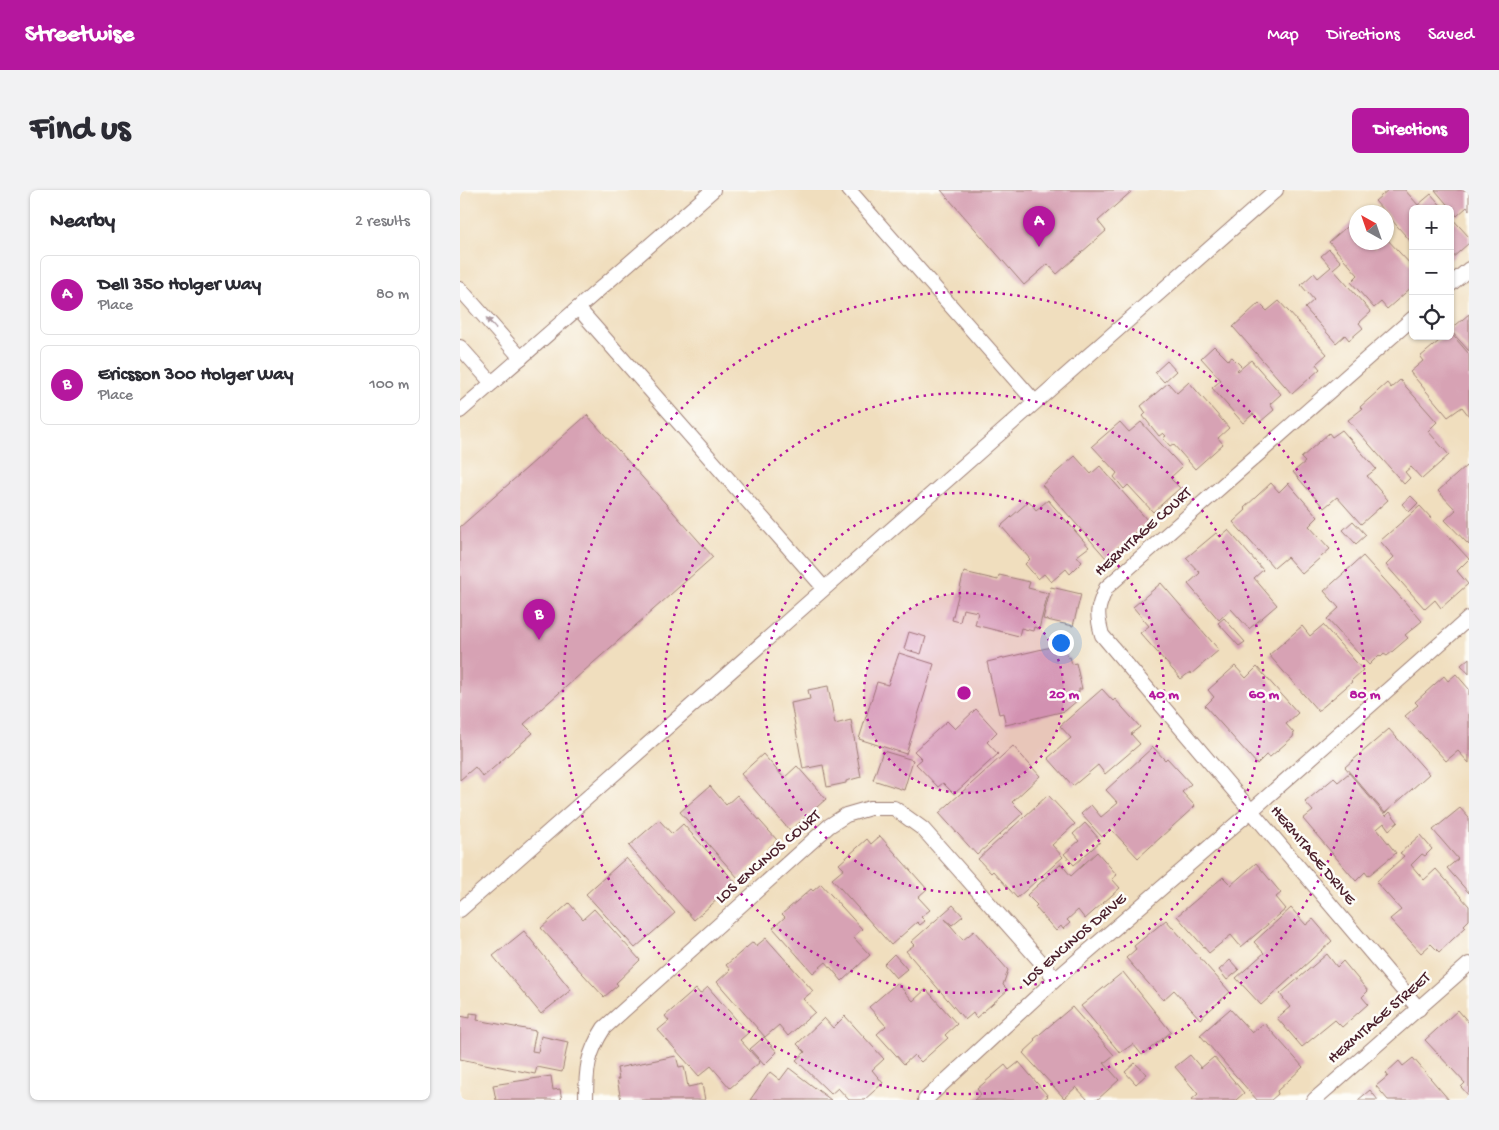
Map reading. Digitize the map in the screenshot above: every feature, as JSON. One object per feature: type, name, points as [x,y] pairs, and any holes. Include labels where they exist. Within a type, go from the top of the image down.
[{"type":"lane","points":[[460,411],[713,190]]},
{"type":"lane","points":[[849,190],[1035,402]]},
{"type":"lane","points":[[461,907],[1276,190]]},
{"type":"lane","points":[[1454,282],[1469,269]]},
{"type":"lane","points":[[460,288],[521,358]]},
{"type":"lane","points":[[578,308],[824,588]]},
{"type":"lane","name":"HERMITAGE COURT","points":[[1251,811],[1102,635],[1098,623],[1098,608],[1106,588],[1409,322]]},
{"type":"lane","points":[[460,347],[492,383]]},
{"type":"lane","name":"HERMITAGE DRIVE","points":[[1419,1009],[1251,811],[1469,618]]},
{"type":"lane","name":"LOS ENCINOS COURT","points":[[586,1100],[586,1069],[594,1044],[604,1028],[829,826],[846,815],[870,808],[894,808],[923,829],[1056,979]]},
{"type":"lane","name":"LOS ENCINOS DRIVE","points":[[925,1100],[1056,979],[1251,811]]},
{"type":"lane","name":"HERMITAGE STREET","points":[[1314,1100],[1469,964]]},
{"type":"building","points":[[941,190],[1133,190],[1098,221],[1106,231],[1057,274],[1048,264],[1024,285]]},
{"type":"building","points":[[1388,190],[1405,190],[1418,205],[1409,205],[1409,239],[1394,222],[1394,205],[1379,205],[1375,201]]},
{"type":"building","points":[[1435,190],[1469,190],[1469,210],[1467,207],[1457,216],[1454,212],[1454,205],[1448,205]]},
{"type":"building","points":[[1431,194],[1441,205],[1418,205]]},
{"type":"building","points":[[1454,220],[1469,237],[1469,243],[1454,256]]},
{"type":"building","points":[[1349,225],[1349,250],[1394,250],[1394,247],[1409,263],[1409,290],[1387,309],[1381,302],[1374,308],[1351,282],[1358,275],[1329,242]]},
{"type":"building","points":[[1329,249],[1341,262],[1333,269],[1371,312],[1359,323],[1363,328],[1349,340],[1345,335],[1336,343],[1305,308],[1314,300],[1301,285],[1314,273],[1318,278],[1331,267],[1321,256]]},
{"type":"building","points":[[1279,301],[1327,354],[1316,364],[1320,369],[1292,394],[1233,327],[1259,303],[1267,311]]},
{"type":"building","points":[[1469,314],[1469,351],[1454,334],[1454,327]]},
{"type":"building","points":[[1454,337],[1469,354],[1469,416],[1462,407],[1448,417],[1410,372],[1423,361],[1420,357],[1440,340],[1454,340]]},
{"type":"building","points":[[1214,346],[1228,360],[1232,357],[1241,366],[1238,371],[1251,360],[1281,394],[1270,404],[1274,410],[1260,422],[1253,414],[1243,423],[1212,388],[1221,380],[1201,358]]},
{"type":"building","points":[[1167,361],[1176,371],[1164,382],[1155,372]]},
{"type":"building","points":[[1400,380],[1437,422],[1428,431],[1449,455],[1422,479],[1411,467],[1405,472],[1410,478],[1404,484],[1348,420],[1362,409],[1360,407],[1387,383],[1391,388]]},
{"type":"building","points":[[1189,382],[1229,428],[1218,438],[1223,444],[1195,469],[1173,444],[1170,446],[1163,438],[1166,436],[1163,433],[1159,436],[1143,416],[1146,413],[1141,406],[1168,383],[1177,393]]},
{"type":"building","points":[[587,415],[713,557],[524,724],[533,733],[483,777],[475,767],[460,780],[460,527]]},
{"type":"building","points":[[1120,422],[1129,432],[1141,422],[1182,467],[1170,478],[1180,488],[1153,512],[1128,485],[1124,489],[1114,477],[1117,473],[1092,446]]},
{"type":"building","points":[[1342,430],[1376,469],[1367,476],[1388,500],[1361,524],[1337,497],[1324,508],[1293,472],[1305,462],[1301,458],[1329,433],[1332,437]]},
{"type":"building","points":[[1075,456],[1091,474],[1100,466],[1148,521],[1106,558],[1042,485]]},
{"type":"building","points":[[1466,466],[1469,470],[1469,545],[1445,520],[1456,510],[1438,491]]},
{"type":"building","points":[[1271,483],[1279,492],[1288,483],[1318,517],[1309,526],[1330,549],[1302,574],[1287,557],[1274,568],[1233,522],[1246,510],[1244,508]]},
{"type":"building","points":[[1411,496],[1418,503],[1409,512],[1402,504]]},
{"type":"building","points":[[1048,500],[1089,547],[1077,556],[1082,562],[1070,574],[1066,569],[1051,582],[1044,574],[1038,579],[1025,564],[1030,559],[1001,526],[1029,501],[1036,510]]},
{"type":"building","points":[[1420,506],[1469,559],[1457,571],[1468,584],[1441,608],[1435,600],[1425,609],[1386,565],[1394,557],[1380,541]]},
{"type":"building","points":[[1353,521],[1366,535],[1356,544],[1343,530]]},
{"type":"building","points":[[1228,530],[1263,570],[1254,578],[1277,605],[1249,629],[1231,609],[1219,620],[1188,584],[1200,573],[1186,558],[1216,533],[1220,537]]},
{"type":"building","points":[[1363,556],[1422,621],[1405,635],[1408,638],[1387,656],[1384,654],[1381,657],[1379,655],[1369,665],[1327,619],[1339,608],[1324,591]]},
{"type":"building","points":[[964,572],[998,580],[999,575],[1030,582],[1028,588],[1048,593],[1039,629],[1034,627],[1033,631],[1021,628],[1019,636],[975,625],[978,612],[963,609],[960,622],[952,620]]},
{"type":"building","points":[[1161,583],[1219,650],[1191,674],[1190,672],[1181,679],[1140,633],[1149,626],[1133,607]]},
{"type":"building","points":[[1051,587],[1081,594],[1073,626],[1043,619]]},
{"type":"building","points":[[1224,618],[1245,642],[1239,646],[1218,623]]},
{"type":"building","points":[[1323,625],[1363,670],[1318,711],[1269,655],[1302,626],[1310,636]]},
{"type":"building","points":[[909,632],[926,637],[921,654],[904,649]]},
{"type":"building","points":[[1064,644],[1068,658],[1070,657],[1072,664],[1076,663],[1082,689],[1079,689],[1079,692],[1076,693],[1078,700],[1065,711],[1006,725],[1003,713],[999,714],[987,662]]},
{"type":"building","points":[[899,653],[934,664],[906,754],[859,739],[877,682],[888,685]]},
{"type":"building","points":[[1469,658],[1469,674],[1461,665]]},
{"type":"building","points":[[1235,666],[1246,678],[1257,667],[1298,713],[1286,724],[1294,733],[1293,737],[1270,757],[1266,755],[1257,764],[1205,706],[1214,697],[1208,690]]},
{"type":"building","points":[[1456,674],[1469,689],[1469,763],[1458,751],[1446,761],[1405,716],[1418,705],[1415,702],[1444,676],[1448,681]]},
{"type":"building","points":[[828,686],[835,724],[851,720],[861,777],[846,781],[846,783],[827,787],[823,765],[803,769],[791,703],[810,699],[808,690]]},
{"type":"building","points":[[1102,689],[1113,701],[1115,699],[1140,727],[1131,734],[1140,744],[1105,774],[1098,765],[1073,786],[1048,758],[1071,738],[1060,726]]},
{"type":"building","points":[[976,709],[997,732],[987,742],[998,754],[954,794],[943,783],[938,787],[916,764],[922,759],[914,751],[947,721],[955,729]]},
{"type":"building","points":[[1389,729],[1429,774],[1385,813],[1345,767]]},
{"type":"building","points":[[1013,746],[1040,776],[1012,802],[1023,813],[977,855],[939,813]]},
{"type":"building","points":[[1153,747],[1165,760],[1167,758],[1191,784],[1182,792],[1195,806],[1138,858],[1111,829],[1102,837],[1081,814],[1091,805],[1101,817],[1118,803],[1106,790]]},
{"type":"building","points":[[883,751],[913,760],[904,790],[873,780]]},
{"type":"building","points":[[763,754],[784,778],[797,766],[826,799],[790,831],[741,774]]},
{"type":"building","points":[[1349,773],[1386,816],[1390,812],[1398,822],[1389,830],[1384,823],[1377,829],[1396,853],[1368,876],[1365,872],[1356,881],[1303,819],[1313,811],[1305,802],[1334,778],[1338,782]]},
{"type":"building","points":[[710,786],[726,805],[737,795],[777,840],[768,851],[738,878],[680,812]]},
{"type":"building","points":[[1048,795],[1075,824],[1052,845],[1063,857],[1017,898],[993,871],[991,873],[978,859]]},
{"type":"building","points":[[1460,808],[1469,818],[1469,893],[1447,868],[1458,859],[1433,830]]},
{"type":"building","points":[[659,820],[672,834],[683,824],[736,883],[694,920],[629,846]]},
{"type":"building","points":[[1085,823],[1101,841],[1074,865],[1064,854],[1079,841],[1073,834]]},
{"type":"building","points":[[1420,835],[1432,849],[1425,856],[1422,854],[1411,865],[1424,880],[1436,869],[1469,906],[1469,920],[1464,925],[1466,927],[1439,952],[1431,944],[1421,953],[1390,919],[1401,910],[1376,882],[1404,856],[1400,853]]},
{"type":"building","points":[[880,836],[927,889],[918,897],[930,910],[921,917],[925,921],[920,925],[917,922],[891,945],[832,879],[844,869],[839,864],[867,839],[871,844]]},
{"type":"building","points":[[1097,852],[1117,875],[1112,879],[1120,888],[1085,919],[1078,910],[1067,920],[1070,923],[1063,929],[1061,926],[1056,931],[1035,907],[1037,905],[1027,895],[1061,864],[1071,876]]},
{"type":"building","points":[[626,858],[675,913],[635,948],[586,894]]},
{"type":"building","points":[[1256,863],[1281,893],[1276,897],[1286,909],[1241,947],[1231,935],[1209,953],[1177,916],[1223,877],[1231,885]]},
{"type":"building","points":[[821,884],[862,929],[853,937],[870,955],[842,981],[826,962],[813,973],[773,928],[785,917],[782,914],[811,889],[813,891]]},
{"type":"building","points":[[569,903],[583,919],[594,909],[640,960],[616,983],[618,985],[604,997],[541,928]]},
{"type":"building","points":[[953,905],[963,916],[952,925],[945,919],[963,940],[974,931],[1008,970],[1003,985],[1008,990],[976,1018],[973,1013],[965,1020],[906,951],[914,945],[911,942]]},
{"type":"building","points":[[1291,908],[1306,925],[1313,919],[1332,941],[1261,1005],[1236,978],[1264,953],[1254,942]]},
{"type":"building","points":[[1166,920],[1230,992],[1200,1019],[1174,990],[1163,1000],[1126,958],[1136,949],[1134,946]]},
{"type":"building","points":[[524,931],[571,990],[541,1014],[493,956]]},
{"type":"building","points":[[766,938],[813,991],[803,999],[815,1012],[788,1036],[779,1025],[765,1037],[717,982],[730,970],[726,965],[753,942],[756,946]]},
{"type":"building","points":[[894,954],[907,969],[896,978],[884,964]]},
{"type":"building","points":[[1327,954],[1337,967],[1343,961],[1368,991],[1362,997],[1368,1004],[1342,1027],[1335,1020],[1302,1047],[1277,1018],[1290,1007],[1280,994]]},
{"type":"building","points":[[1230,960],[1239,970],[1227,980],[1219,970]]},
{"type":"building","points":[[1123,972],[1171,1032],[1142,1055],[1133,1044],[1120,1053],[1081,1006]]},
{"type":"building","points":[[897,983],[913,1001],[926,989],[957,1024],[945,1035],[948,1038],[921,1062],[914,1055],[904,1064],[877,1034],[886,1026],[869,1007]]},
{"type":"building","points":[[708,987],[748,1033],[740,1040],[760,1062],[730,1088],[711,1066],[699,1076],[658,1030],[669,1021],[665,1016],[696,989],[700,994]]},
{"type":"building","points":[[1072,1007],[1114,1055],[1104,1063],[1119,1080],[1097,1100],[1088,1100],[1076,1087],[1064,1098],[1023,1053],[1036,1041],[1034,1039]]},
{"type":"building","points":[[1230,1009],[1252,1033],[1264,1023],[1303,1067],[1277,1091],[1278,1094],[1271,1100],[1257,1100],[1200,1035]]},
{"type":"building","points":[[1458,1010],[1469,1023],[1469,1096],[1461,1087],[1465,1083],[1425,1040]]},
{"type":"building","points":[[470,1013],[478,1014],[477,1020],[536,1031],[532,1051],[538,1052],[541,1036],[568,1042],[562,1072],[537,1067],[535,1074],[460,1059],[460,1016],[470,1018]]},
{"type":"building","points":[[845,1016],[884,1059],[872,1070],[883,1083],[864,1100],[849,1100],[838,1088],[831,1094],[796,1060],[805,1052],[797,1044],[824,1018],[833,1028]]},
{"type":"building","points":[[764,1037],[777,1052],[764,1065],[750,1049]]},
{"type":"building","points":[[1190,1055],[1201,1068],[1214,1057],[1244,1093],[1236,1100],[1191,1100],[1198,1094],[1175,1067]]},
{"type":"building","points":[[676,1056],[679,1067],[684,1066],[688,1087],[702,1084],[705,1100],[621,1100],[617,1068]]},
{"type":"building","points":[[1413,1058],[1449,1100],[1388,1100],[1376,1086],[1388,1076],[1386,1073],[1399,1061],[1403,1066]]},
{"type":"building","points":[[1019,1062],[1048,1096],[1043,1100],[974,1100],[981,1094],[977,1089],[1005,1065],[1009,1070]]},
{"type":"building","points":[[1135,1063],[1147,1074],[1136,1084],[1125,1072]]},
{"type":"building","points":[[789,1068],[831,1100],[750,1100],[770,1072],[780,1080]]},
{"type":"building","points":[[551,1076],[553,1090],[560,1089],[562,1100],[496,1100],[493,1085]]},
{"type":"building","points":[[1370,1090],[1378,1100],[1358,1100]]},
{"type":"place","name":"Dell 350 Holger Way","points":[[1039,247]]},
{"type":"place","name":"Ericsson 300 Holger Way","points":[[539,640]]}]
